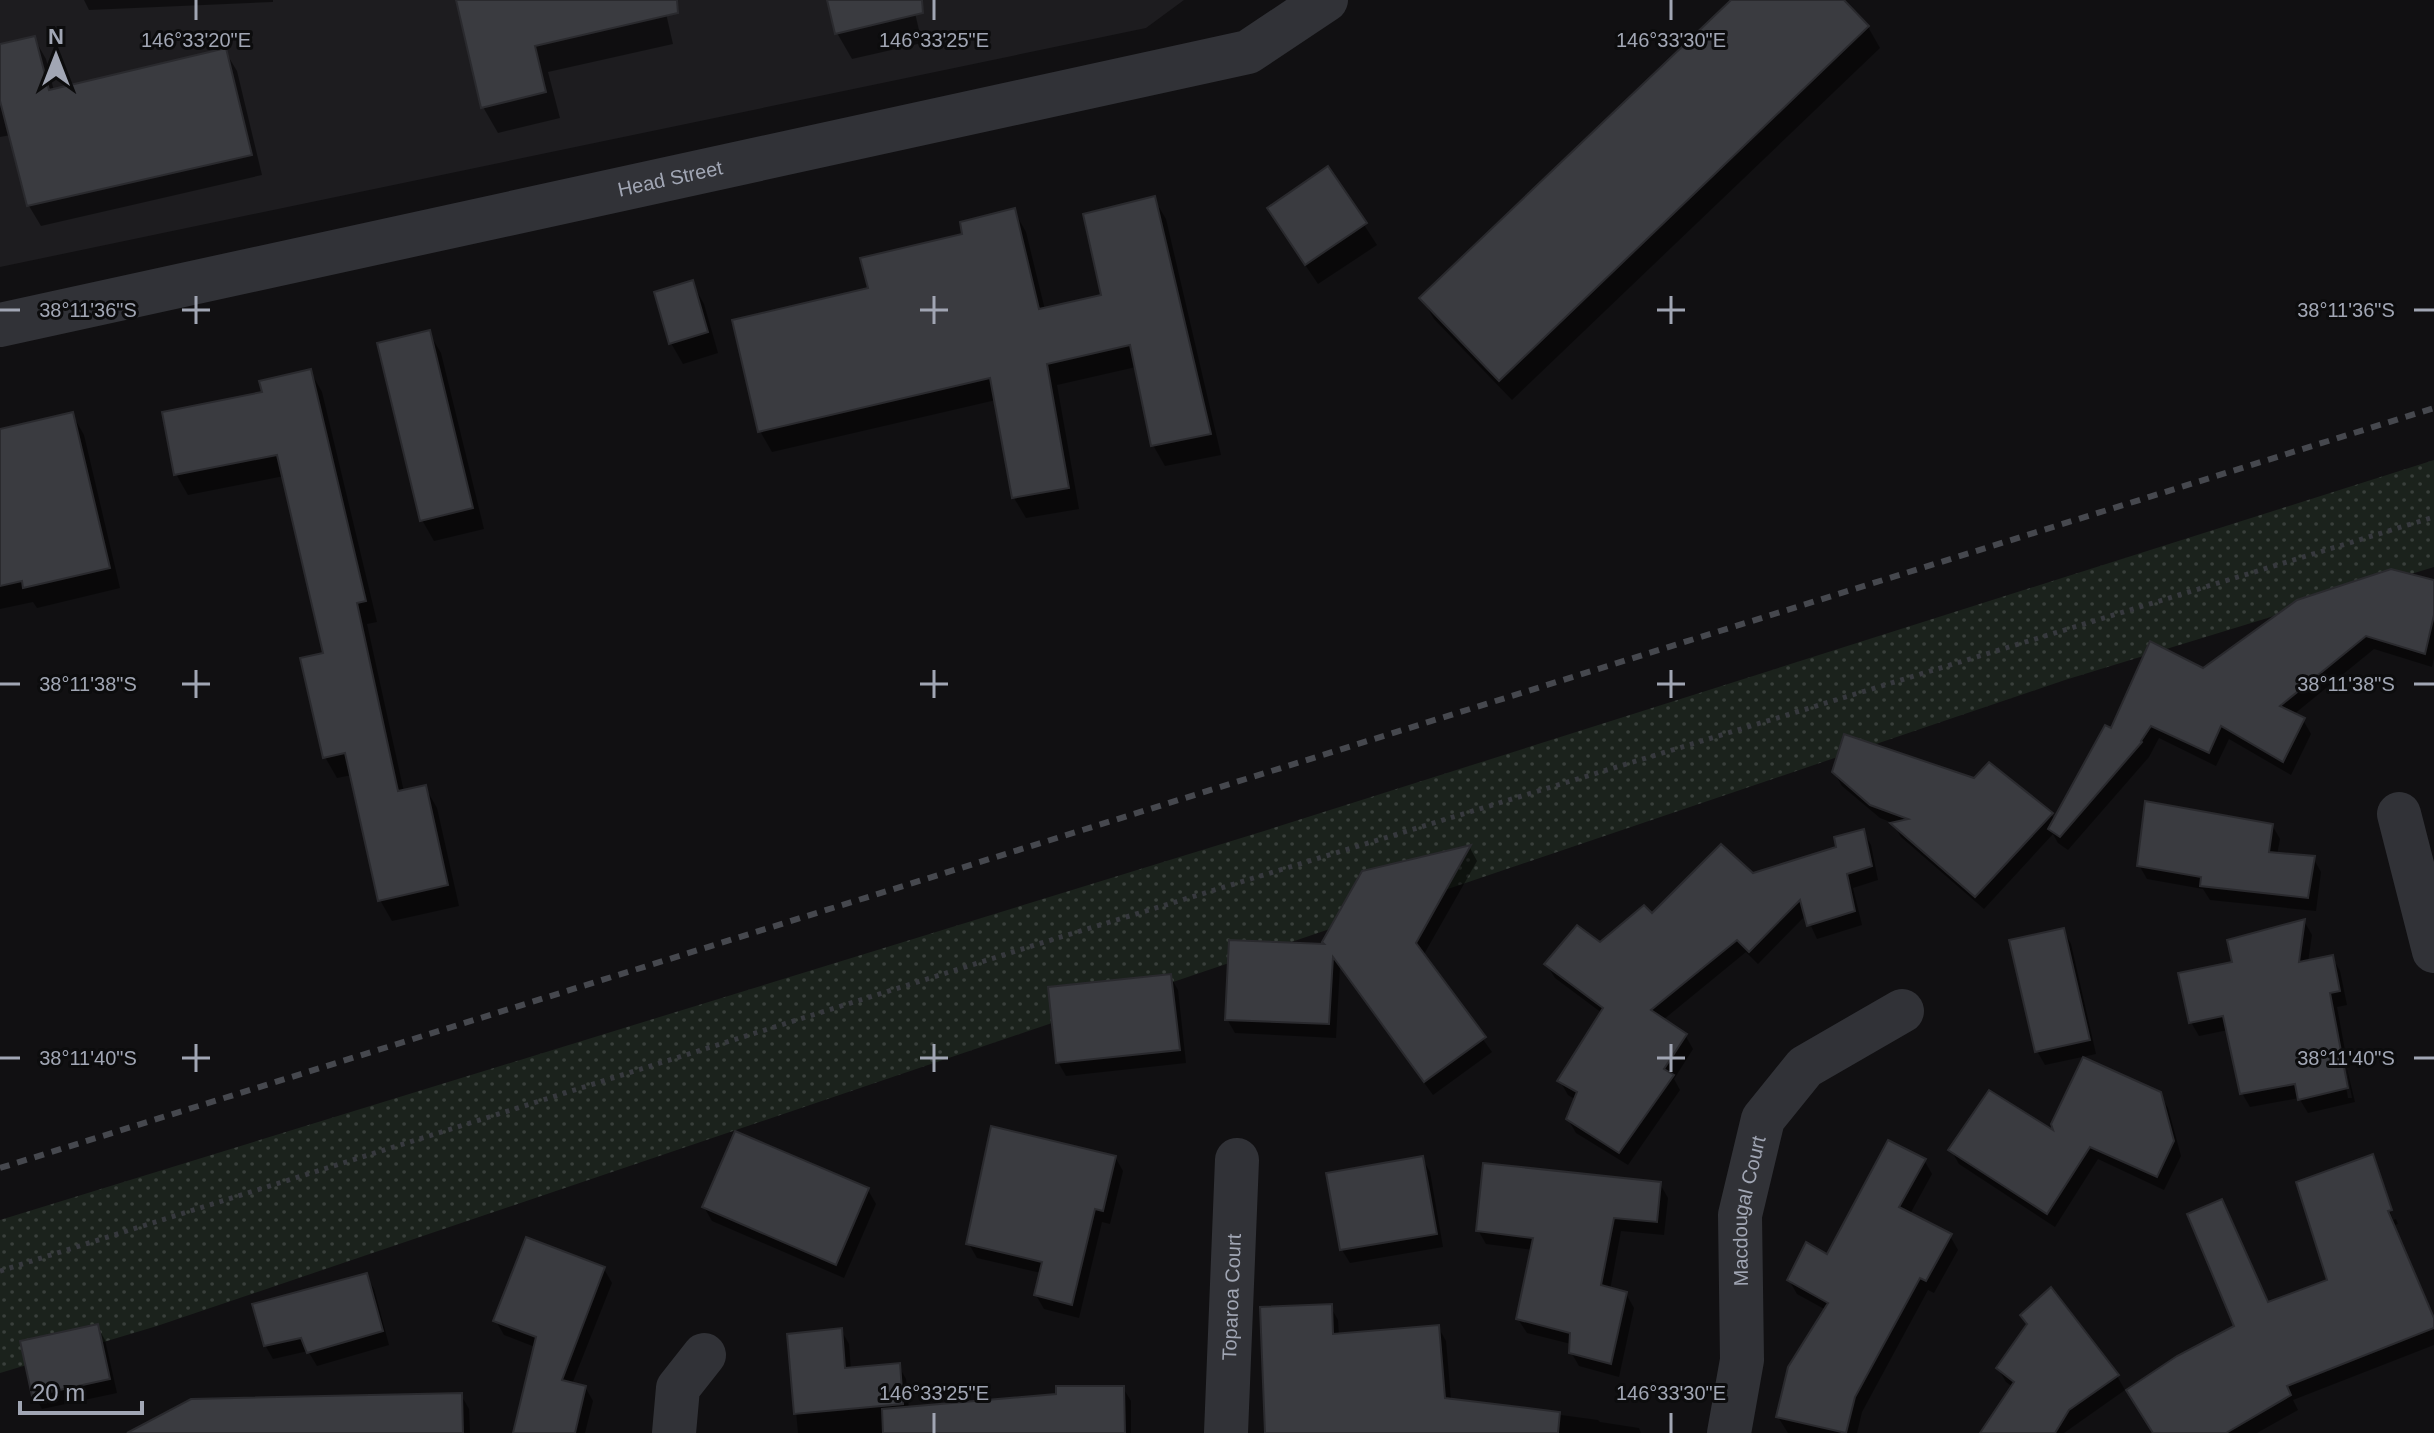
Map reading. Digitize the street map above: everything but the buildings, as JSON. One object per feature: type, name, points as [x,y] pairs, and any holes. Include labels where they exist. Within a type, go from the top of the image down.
[{"type":"street","name":"Head Street","points":[[0,325],[1248,52],[1326,0]]},
{"type":"street","points":[[2399,814],[2434,951]]},
{"type":"street","name":"Macdougal Court","points":[[1729,1433],[1742,1360],[1740,1215],[1763,1119],[1805,1067],[1902,1011]]},
{"type":"street","name":"Toparoa Court","points":[[1226,1433],[1237,1160]]},
{"type":"street","points":[[674,1433],[678,1388],[704,1355]]},
{"type":"path","points":[[0,1271],[1038,944],[2434,517]]},
{"type":"shaded area","points":[[0,0],[1184,0],[1146,28],[0,267]]},
{"type":"shaded area","points":[[2434,460],[2434,567],[2065,680],[157,1326],[0,1373],[0,1220],[1264,831]]},
{"type":"railway","points":[[0,1168],[2434,408]]}]
